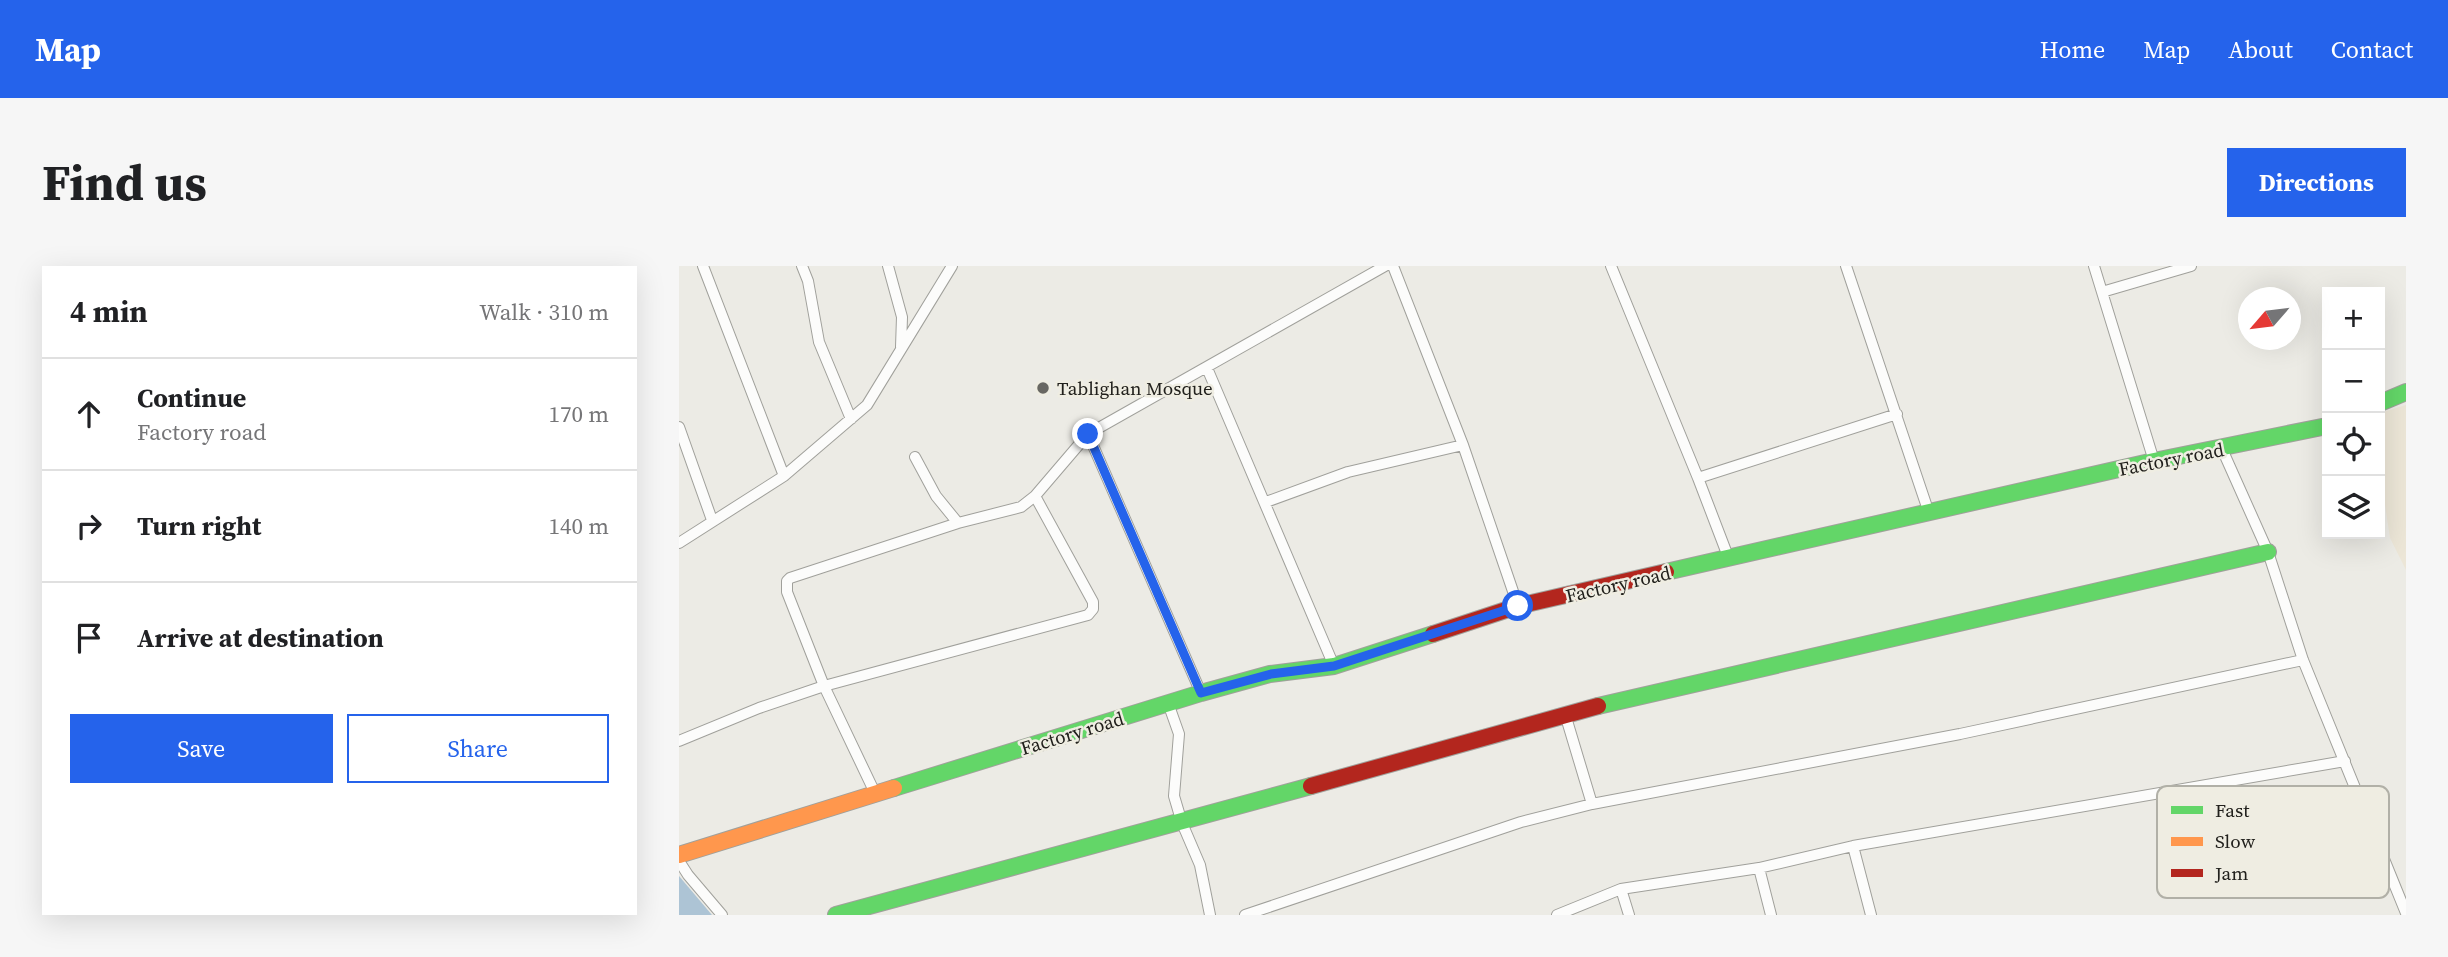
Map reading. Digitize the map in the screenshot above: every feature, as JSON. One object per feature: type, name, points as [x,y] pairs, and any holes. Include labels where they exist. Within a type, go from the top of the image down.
[{"type":"street","points":[[703,266],[784,476]]},
{"type":"street","points":[[802,266],[808,281],[819,342],[852,419]]},
{"type":"street","points":[[888,266],[902,317],[901,350]]},
{"type":"street","points":[[679,543],[784,476],[867,405],[952,266]]},
{"type":"street","points":[[875,793],[824,686],[787,592],[787,581],[958,523],[1021,507],[1035,496],[1088,434],[1385,266]]},
{"type":"street","points":[[1393,266],[1463,445],[1518,606]]},
{"type":"street","points":[[1611,266],[1729,559]]},
{"type":"street","points":[[1846,266],[1929,513]]},
{"type":"street","points":[[2094,266],[2154,461]]},
{"type":"street","points":[[2102,292],[2191,266]]},
{"type":"street","points":[[1207,368],[1334,666]]},
{"type":"street","points":[[2385,401],[2406,392]]},
{"type":"street","points":[[1698,478],[1896,414]]},
{"type":"street","points":[[679,426],[712,520]]},
{"type":"street","name":"Factory road","points":[[679,855],[1201,693],[1271,674],[1334,666],[1518,606],[2154,461],[2322,427]]},
{"type":"street","points":[[1088,434],[1201,693]]},
{"type":"street","points":[[1266,502],[1347,472],[1463,445]]},
{"type":"street","points":[[2222,449],[2268,552],[2302,660],[2354,786]]},
{"type":"street","points":[[915,457],[936,496],[958,523]]},
{"type":"street","points":[[679,741],[759,708],[824,686],[1088,614],[1093,609],[1093,602],[1035,496]]},
{"type":"street","points":[[836,915],[1182,823],[1565,714],[2268,552]]},
{"type":"street","points":[[1245,915],[1521,822],[1592,804],[1960,734],[2302,660]]},
{"type":"street","points":[[1168,703],[1179,734],[1174,796],[1200,865],[1210,915]]},
{"type":"street","points":[[1565,714],[1592,804]]},
{"type":"street","points":[[2200,786],[2344,761]]},
{"type":"street","points":[[1556,915],[1621,889],[1759,868],[1853,846],[2157,793]]},
{"type":"street","points":[[1853,846],[1871,915]]},
{"type":"street","points":[[679,861],[722,915]]},
{"type":"street","points":[[1759,868],[1771,915]]},
{"type":"street","points":[[2389,871],[2406,913]]},
{"type":"street","points":[[1621,889],[1629,915]]},
{"type":"shaded area","points":[[2406,405],[2406,570],[2390,538],[2385,505],[2385,411]]},
{"type":"water","points":[[679,876],[712,915],[679,915]]},
{"type":"traffic: fast","points":[[2385,401],[2406,392]]},
{"type":"traffic: fast","points":[[1666,572],[2154,461],[2322,427]]},
{"type":"traffic: fast","points":[[1598,706],[2268,552]]},
{"type":"traffic: fast","points":[[894,788],[1201,693],[1270,674],[1334,666],[1433,634]]},
{"type":"traffic: fast","points":[[836,915],[1311,786]]},
{"type":"traffic: slow","points":[[679,855],[894,788]]},
{"type":"traffic: jam","points":[[1433,634],[1518,606],[1666,572]]},
{"type":"traffic: jam","points":[[1311,786],[1598,706]]},
{"type":"place","name":"Tablighan Mosque","points":[[1043,388]]},
{"type":"route","points":[[1088,434],[1201,693],[1271,674],[1334,666],[1518,606]]}]
